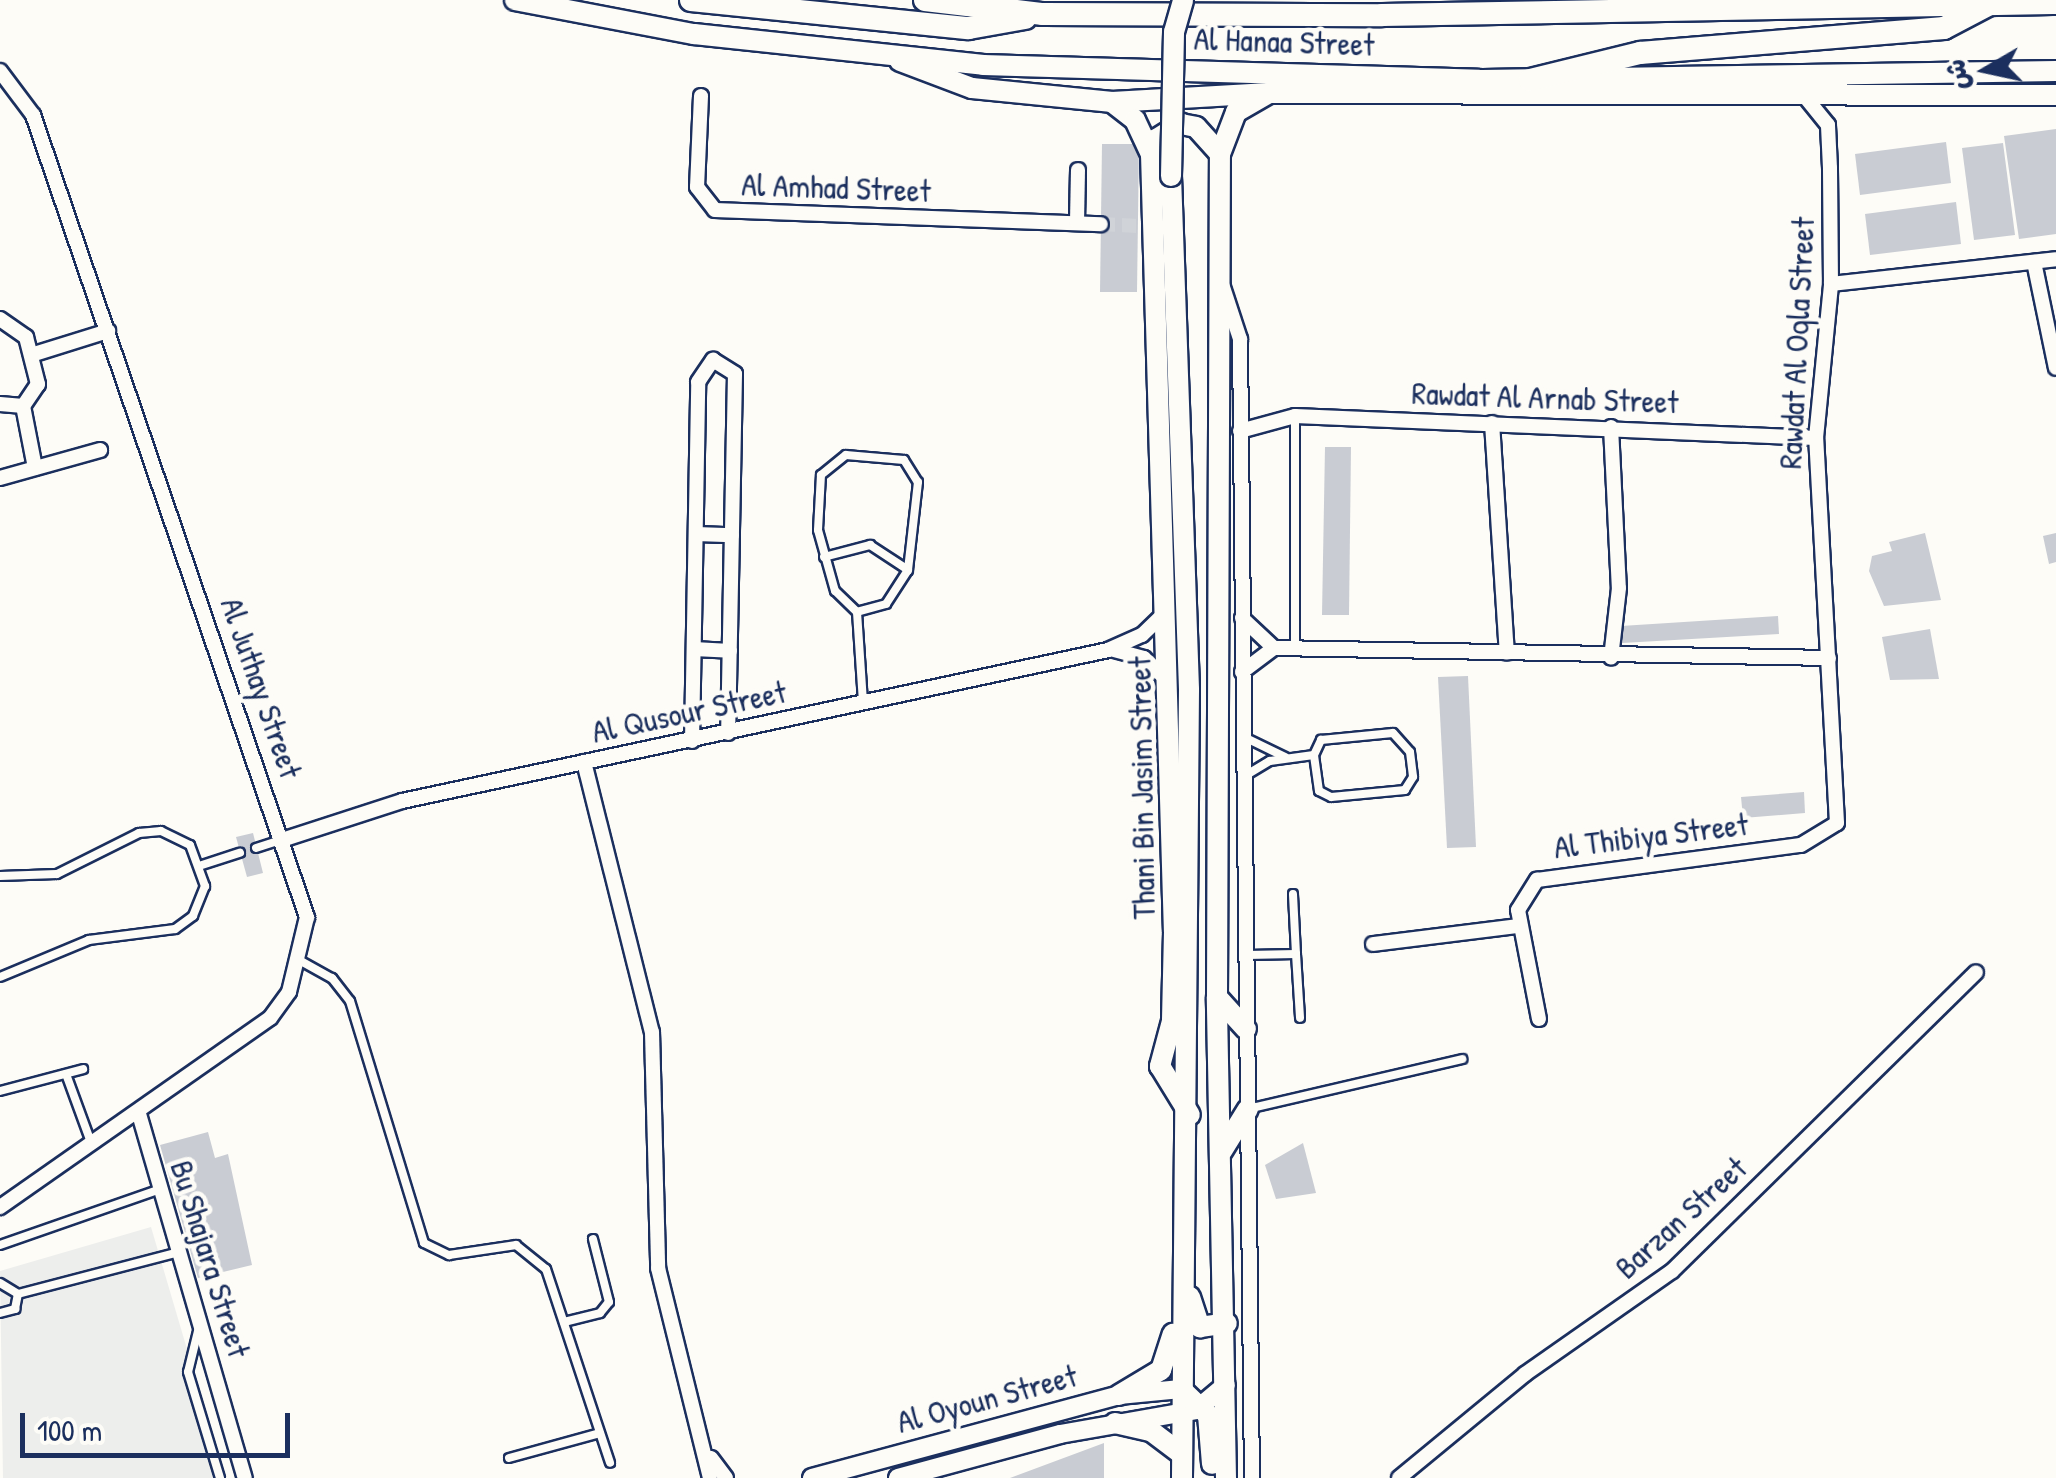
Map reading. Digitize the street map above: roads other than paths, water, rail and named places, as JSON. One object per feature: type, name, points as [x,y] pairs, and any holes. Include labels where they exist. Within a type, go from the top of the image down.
[{"type":"highway","points":[[691,0],[968,28],[1044,14]]},
{"type":"highway","name":"Al Hanaa Street","points":[[926,0],[1044,14],[2056,4]]},
{"type":"highway","points":[[1530,80],[1640,54],[1944,28],[1988,5]]},
{"type":"main road","name":"Al Hanaa Street","points":[[514,0],[694,34],[983,64],[1530,80],[2056,71]]},
{"type":"main road","points":[[1182,0],[1174,32],[1171,176],[1189,660],[1190,1115],[1182,1478]]},
{"type":"main road","points":[[885,53],[972,88],[1112,102],[1269,93],[1806,98],[2056,95]]},
{"type":"main road","points":[[1226,1478],[1227,1323],[1218,998],[1220,154],[1236,112],[1269,93]]},
{"type":"main road","points":[[1112,102],[1135,120],[1151,154]]},
{"type":"main road","points":[[1151,154],[1155,140],[1181,124],[1196,127],[1220,154]]},
{"type":"main road","name":"Thani Bin Jasim Street","points":[[1151,154],[1145,227],[1169,609],[1170,684],[1173,1008],[1160,1066],[1190,1115]]},
{"type":"main road","points":[[1218,998],[1246,1030]]},
{"type":"main road","points":[[1221,1152],[1248,1110]]},
{"type":"main road","points":[[1119,1395],[1148,1381],[1170,1354],[1189,1168]]},
{"type":"main road","points":[[1184,1276],[1200,1327],[1227,1323]]},
{"type":"main road","points":[[1181,1389],[1204,1406],[1212,1478]]},
{"type":"main road","points":[[1114,1423],[1151,1431],[1182,1454]]},
{"type":"street","name":"Al Juthay Street","points":[[0,71],[33,115],[306,906],[300,960],[270,1018],[139,1114],[0,1206]]},
{"type":"street","name":"Al Amhad Street","points":[[701,96],[697,187],[715,210],[1101,224]]},
{"type":"street","name":"Rawdat Al Oqla Street","points":[[1801,845],[1829,834],[1840,810],[1816,438],[1832,284],[1828,126],[1806,98]]},
{"type":"street","points":[[1078,170],[1078,222]]},
{"type":"street","points":[[1832,284],[2056,260]]},
{"type":"street","points":[[2034,262],[2056,368]]},
{"type":"street","points":[[1222,285],[1240,327],[1243,955],[1252,1478]]},
{"type":"street","points":[[0,319],[21,329],[31,356],[37,390],[24,406]]},
{"type":"street","points":[[31,356],[108,331]]},
{"type":"street","points":[[692,741],[698,372],[713,360],[736,374],[728,733]]},
{"type":"street","points":[[1240,402],[1271,418]]},
{"type":"street","points":[[0,404],[24,406]]},
{"type":"street","points":[[24,406],[36,468]]},
{"type":"street","name":"Rawdat Al Arnab Street","points":[[1240,431],[1271,418],[1295,416],[1816,438]]},
{"type":"street","points":[[1492,424],[1508,653]]},
{"type":"street","points":[[1611,427],[1619,611],[1611,658]]},
{"type":"street","points":[[0,478],[100,450]]},
{"type":"street","points":[[696,534],[732,535]]},
{"type":"street","name":"Al Qusour Street","points":[[285,839],[402,801],[1108,650],[1142,635],[1169,609]]},
{"type":"street","points":[[1241,616],[1274,648]]},
{"type":"street","points":[[1242,672],[1274,648],[1611,658],[1829,658]]},
{"type":"street","points":[[694,649],[730,650]]},
{"type":"street","points":[[1108,650],[1144,658],[1170,684]]},
{"type":"street","points":[[584,762],[652,1032],[658,1268],[710,1457],[710,1478]]},
{"type":"street","name":"Al Thibiya Street","points":[[1518,926],[1523,893],[1552,873],[1801,845]]},
{"type":"street","points":[[1373,944],[1518,926],[1539,1019]]},
{"type":"street","name":"Barzan Street","points":[[1399,1478],[1525,1374],[1672,1271],[1976,972]]},
{"type":"street","name":"Bu Shajara Street","points":[[139,1114],[245,1478]]},
{"type":"street","name":"Al Oyoun Street","points":[[898,1478],[1114,1423],[1204,1406],[1226,1385]]},
{"type":"street","name":"Al Oyoun Street","points":[[812,1478],[1119,1395],[1181,1389]]},
{"type":"street","points":[[710,1457],[726,1478]]},
{"type":"lane","points":[[1295,416],[1295,648]]},
{"type":"lane","points":[[857,612],[886,604],[908,570],[918,482],[913,469],[892,458],[846,455],[826,466],[818,488],[824,557],[835,591],[857,612],[863,703]]},
{"type":"lane","points":[[824,557],[870,546],[908,570]]},
{"type":"lane","points":[[1243,777],[1284,758],[1314,756],[1329,738],[1393,734],[1407,742],[1412,777],[1405,790],[1331,797],[1319,791],[1314,756]]},
{"type":"lane","points":[[1243,736],[1284,758]]},
{"type":"lane","points":[[0,876],[57,874],[150,831],[182,838],[202,865],[199,907],[175,929],[89,940],[0,977]]},
{"type":"lane","points":[[256,848],[285,839]]},
{"type":"lane","points":[[202,865],[240,853]]},
{"type":"lane","points":[[1293,894],[1300,1018]]},
{"type":"lane","points":[[1243,955],[1296,954]]},
{"type":"lane","points":[[300,960],[332,978],[356,1014],[424,1243],[449,1254],[504,1243],[528,1250],[546,1269],[610,1463]]},
{"type":"lane","points":[[1248,1110],[1462,1059]]},
{"type":"lane","points":[[0,1091],[84,1069]]},
{"type":"lane","points":[[66,1074],[92,1145]]},
{"type":"lane","points":[[0,1245],[160,1189]]},
{"type":"lane","points":[[564,1322],[600,1313],[609,1302],[593,1239]]},
{"type":"lane","points":[[0,1284],[18,1294],[179,1252]]},
{"type":"lane","points":[[0,1313],[15,1309],[18,1294]]},
{"type":"lane","points":[[201,1323],[188,1372],[220,1478]]},
{"type":"lane","points":[[509,1458],[600,1433]]},
{"type":"tunnel","points":[[1101,224],[1138,226]]}]
